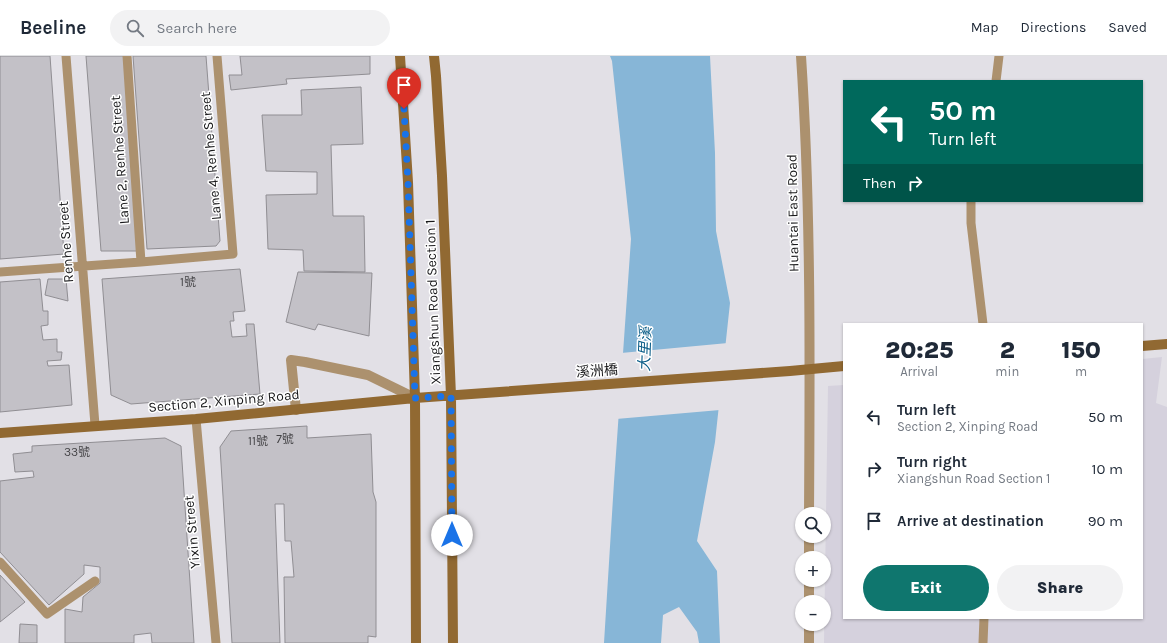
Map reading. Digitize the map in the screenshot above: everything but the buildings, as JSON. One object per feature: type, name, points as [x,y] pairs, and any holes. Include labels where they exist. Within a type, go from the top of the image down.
[{"type":"street","name":"Xiangshun Road Section 1","points":[[400,56],[408,182],[415,398],[416,643]]},
{"type":"street","name":"Xiangshun Road Section 1","points":[[434,56],[442,184],[451,396],[452,643]]},
{"type":"street","name":"Huantai East Road","points":[[801,56],[805,119],[810,369],[809,507]]},
{"type":"street","points":[[1143,346],[1167,344]]},
{"type":"street","points":[[296,410],[291,360],[368,375],[415,398]]},
{"type":"street","name":"溪洲橋","points":[[451,396],[769,373],[843,366]]},
{"type":"street","name":"Section 2, Xinping Road","points":[[0,432],[196,419],[415,398],[451,396]]},
{"type":"street","points":[[809,631],[809,643]]},
{"type":"lane","name":"Renhe Street","points":[[66,56],[95,425]]},
{"type":"lane","name":"Lane 2, Renhe Street","points":[[127,56],[141,262]]},
{"type":"lane","name":"Lane 4, Renhe Street","points":[[141,262],[233,254],[216,56]]},
{"type":"lane","points":[[996,80],[999,56]]},
{"type":"lane","points":[[971,202],[971,223],[984,323]]},
{"type":"lane","points":[[0,272],[141,262]]},
{"type":"lane","name":"Yixin Street","points":[[196,419],[216,643]]},
{"type":"lane","points":[[0,562],[47,614],[95,581]]},
{"type":"lane","points":[[983,643],[984,619]]},
{"type":"shaded area","points":[[1162,357],[1156,403],[1167,407],[1167,643],[824,643],[824,631],[831,631],[831,595],[825,595],[825,587],[831,587],[831,551],[825,551],[826,543],[831,543],[831,507],[826,507],[828,386],[843,385],[843,619],[1143,619],[1143,359]]},
{"type":"water","name":"大里溪","points":[[610,56],[710,56],[715,153],[716,231],[730,303],[715,442],[697,541],[717,571],[720,643],[699,643],[697,632],[679,607],[663,615],[661,643],[604,643],[631,239],[612,61]]},
{"type":"pier","points":[[728,343],[720,410],[616,419],[621,353]]},
{"type":"route","points":[[404,109],[408,182],[415,398],[451,396],[452,535]]}]
